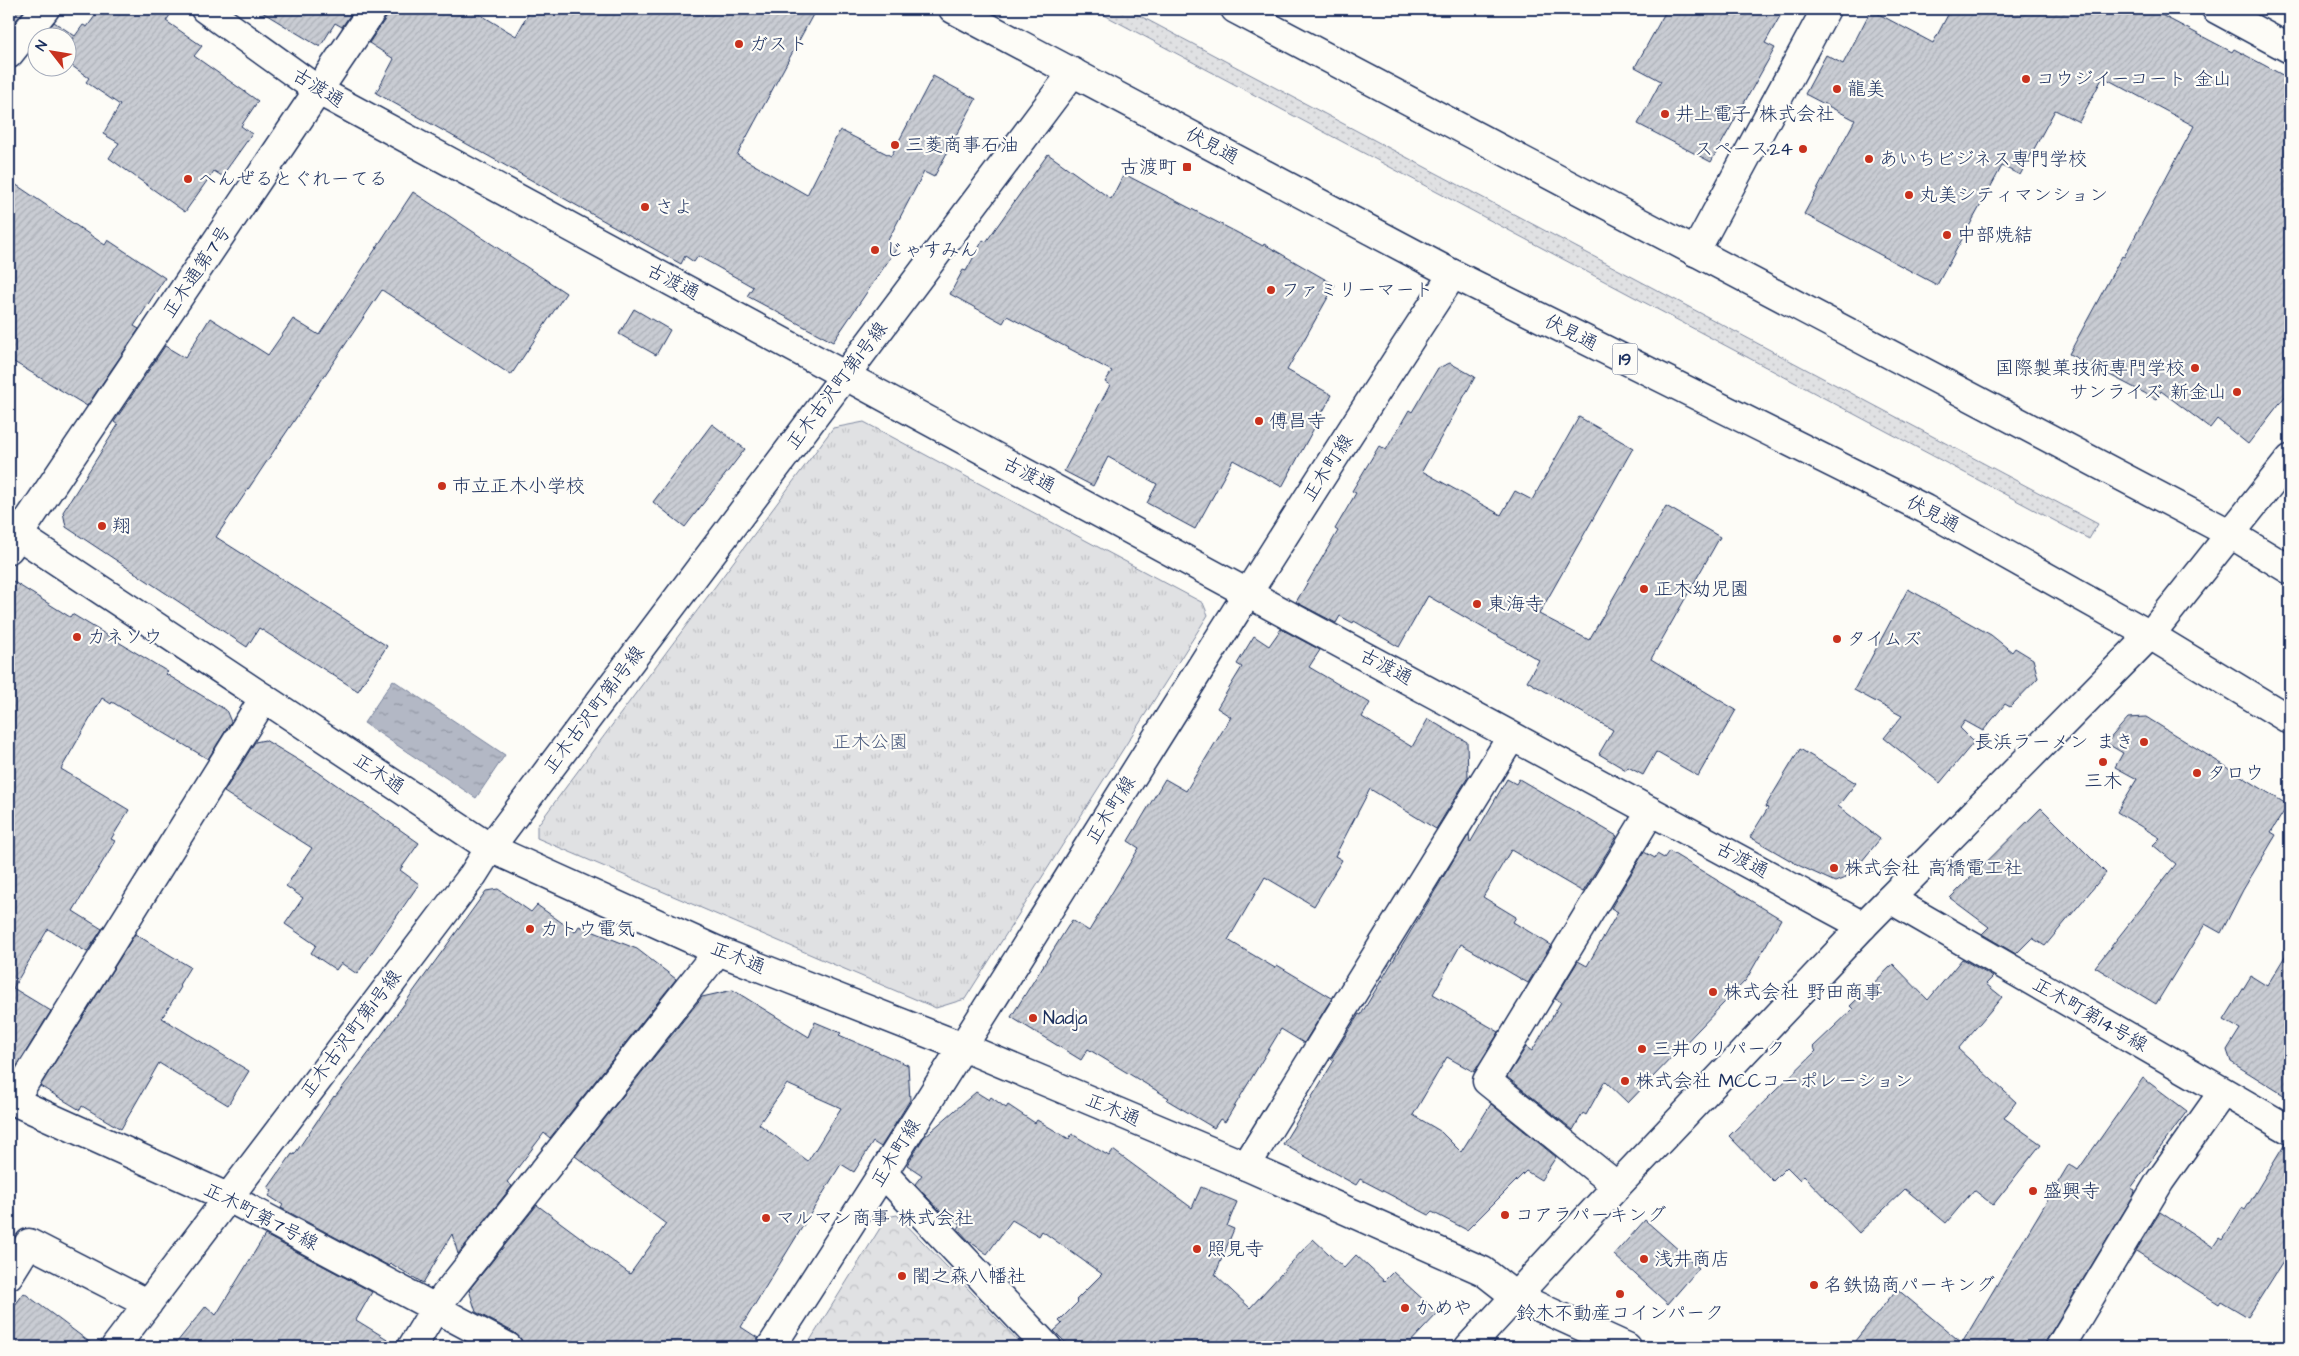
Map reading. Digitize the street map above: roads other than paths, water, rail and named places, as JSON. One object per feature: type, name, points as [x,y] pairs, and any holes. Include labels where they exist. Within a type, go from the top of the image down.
[{"type":"main road","points":[[9,54],[45,9]]},
{"type":"main road","name":"古渡通","points":[[205,9],[319,91],[1863,926]]},
{"type":"main road","name":"正木通第7号","points":[[12,537],[319,91],[373,9]]},
{"type":"main road","name":"伏見通","points":[[953,9],[1453,274],[1925,509],[2150,634],[2290,720]]},
{"type":"main road","points":[[1235,9],[2229,533],[2290,570]]},
{"type":"main road","points":[[1695,252],[1826,9]]},
{"type":"main road","points":[[2216,9],[2290,49]]},
{"type":"main road","name":"正木古沢町第1号線","points":[[115,1347],[473,875],[490,848],[1073,72]]},
{"type":"main road","name":"正木町線","points":[[771,1347],[884,1174],[1248,593],[1453,274]]},
{"type":"main road","points":[[1469,1347],[1617,1186],[1863,926],[2150,634],[2290,458]]},
{"type":"main road","name":"正木通","points":[[12,537],[264,698],[490,848],[718,951],[963,1047],[1246,1166],[1483,1271],[1515,1296],[1627,1347]]},
{"type":"main road","points":[[11,1100],[264,698]]},
{"type":"main road","points":[[1246,1166],[1512,736]]},
{"type":"main road","points":[[1617,1186],[1487,1081],[1651,811]]},
{"type":"main road","name":"正木町第14号線","points":[[1890,899],[2290,1130]]},
{"type":"main road","points":[[412,1347],[436,1307],[718,951]]},
{"type":"main road","points":[[2060,1347],[2160,1181],[2223,1092]]},
{"type":"main road","name":"正木町第7号線","points":[[11,1100],[227,1198],[436,1307],[508,1347]]},
{"type":"main road","points":[[884,1174],[1047,1347]]},
{"type":"main road","points":[[9,1275],[29,1243],[148,1304]]},
{"type":"water","points":[[393,680],[505,755],[476,798],[364,723]]},
{"type":"place","name":"ガスト","points":[[739,44]]},
{"type":"place","name":"コウジイーコート 金山","points":[[2026,79]]},
{"type":"place","name":"龍美","points":[[1837,89]]},
{"type":"place","name":"井上電子 株式会社","points":[[1665,114]]},
{"type":"place","name":"三菱商事石油","points":[[895,145]]},
{"type":"place","name":"スペース24","points":[[1803,149]]},
{"type":"place","name":"あいちビジネス専門学校","points":[[1869,159]]},
{"type":"place","name":"古渡町","points":[[1187,167]]},
{"type":"place","name":"へんぜるとぐれーてる","points":[[188,179]]},
{"type":"place","name":"丸美シティマンション","points":[[1909,195]]},
{"type":"place","name":"さよ","points":[[645,207]]},
{"type":"place","name":"中部焼結","points":[[1947,235]]},
{"type":"place","name":"じゃすみん","points":[[875,250]]},
{"type":"place","name":"ファミリーマート","points":[[1271,290]]},
{"type":"place","name":"国際製菓技術専門学校","points":[[2195,368]]},
{"type":"place","name":"サンライズ 新金山","points":[[2237,392]]},
{"type":"place","name":"傅昌寺","points":[[1259,421]]},
{"type":"place","name":"市立正木小学校","points":[[442,486]]},
{"type":"place","name":"翔","points":[[102,526]]},
{"type":"place","name":"正木幼児園","points":[[1644,589]]},
{"type":"place","name":"東海寺","points":[[1477,604]]},
{"type":"place","name":"カネソウ","points":[[77,637]]},
{"type":"place","name":"タイムズ","points":[[1837,639]]},
{"type":"place","name":"長浜ラーメン まき","points":[[2144,742]]},
{"type":"place","name":"三木","points":[[2103,762]]},
{"type":"place","name":"タロウ","points":[[2197,773]]},
{"type":"place","name":"株式会社 高橋電工社","points":[[1834,868]]},
{"type":"place","name":"カトウ電気","points":[[530,929]]},
{"type":"place","name":"株式会社 野田商事","points":[[1713,992]]},
{"type":"place","name":"Nadja","points":[[1033,1018]]},
{"type":"place","name":"三井のリパーク","points":[[1642,1049]]},
{"type":"place","name":"株式会社 MCCコーポレーション","points":[[1625,1081]]},
{"type":"place","name":"盛興寺","points":[[2033,1191]]},
{"type":"place","name":"コアラパーキング","points":[[1505,1215]]},
{"type":"place","name":"マルマン商事 株式会社","points":[[766,1218]]},
{"type":"place","name":"照見寺","points":[[1197,1249]]},
{"type":"place","name":"浅井商店","points":[[1644,1259]]},
{"type":"place","name":"闇之森八幡社","points":[[902,1276]]},
{"type":"place","name":"名鉄協商パーキング","points":[[1814,1285]]},
{"type":"place","name":"鈴木不動産コインパーク","points":[[1620,1294]]},
{"type":"place","name":"かめや","points":[[1405,1308]]},
{"type":"park label","name":"正木公園","points":[[870,742]]}]
